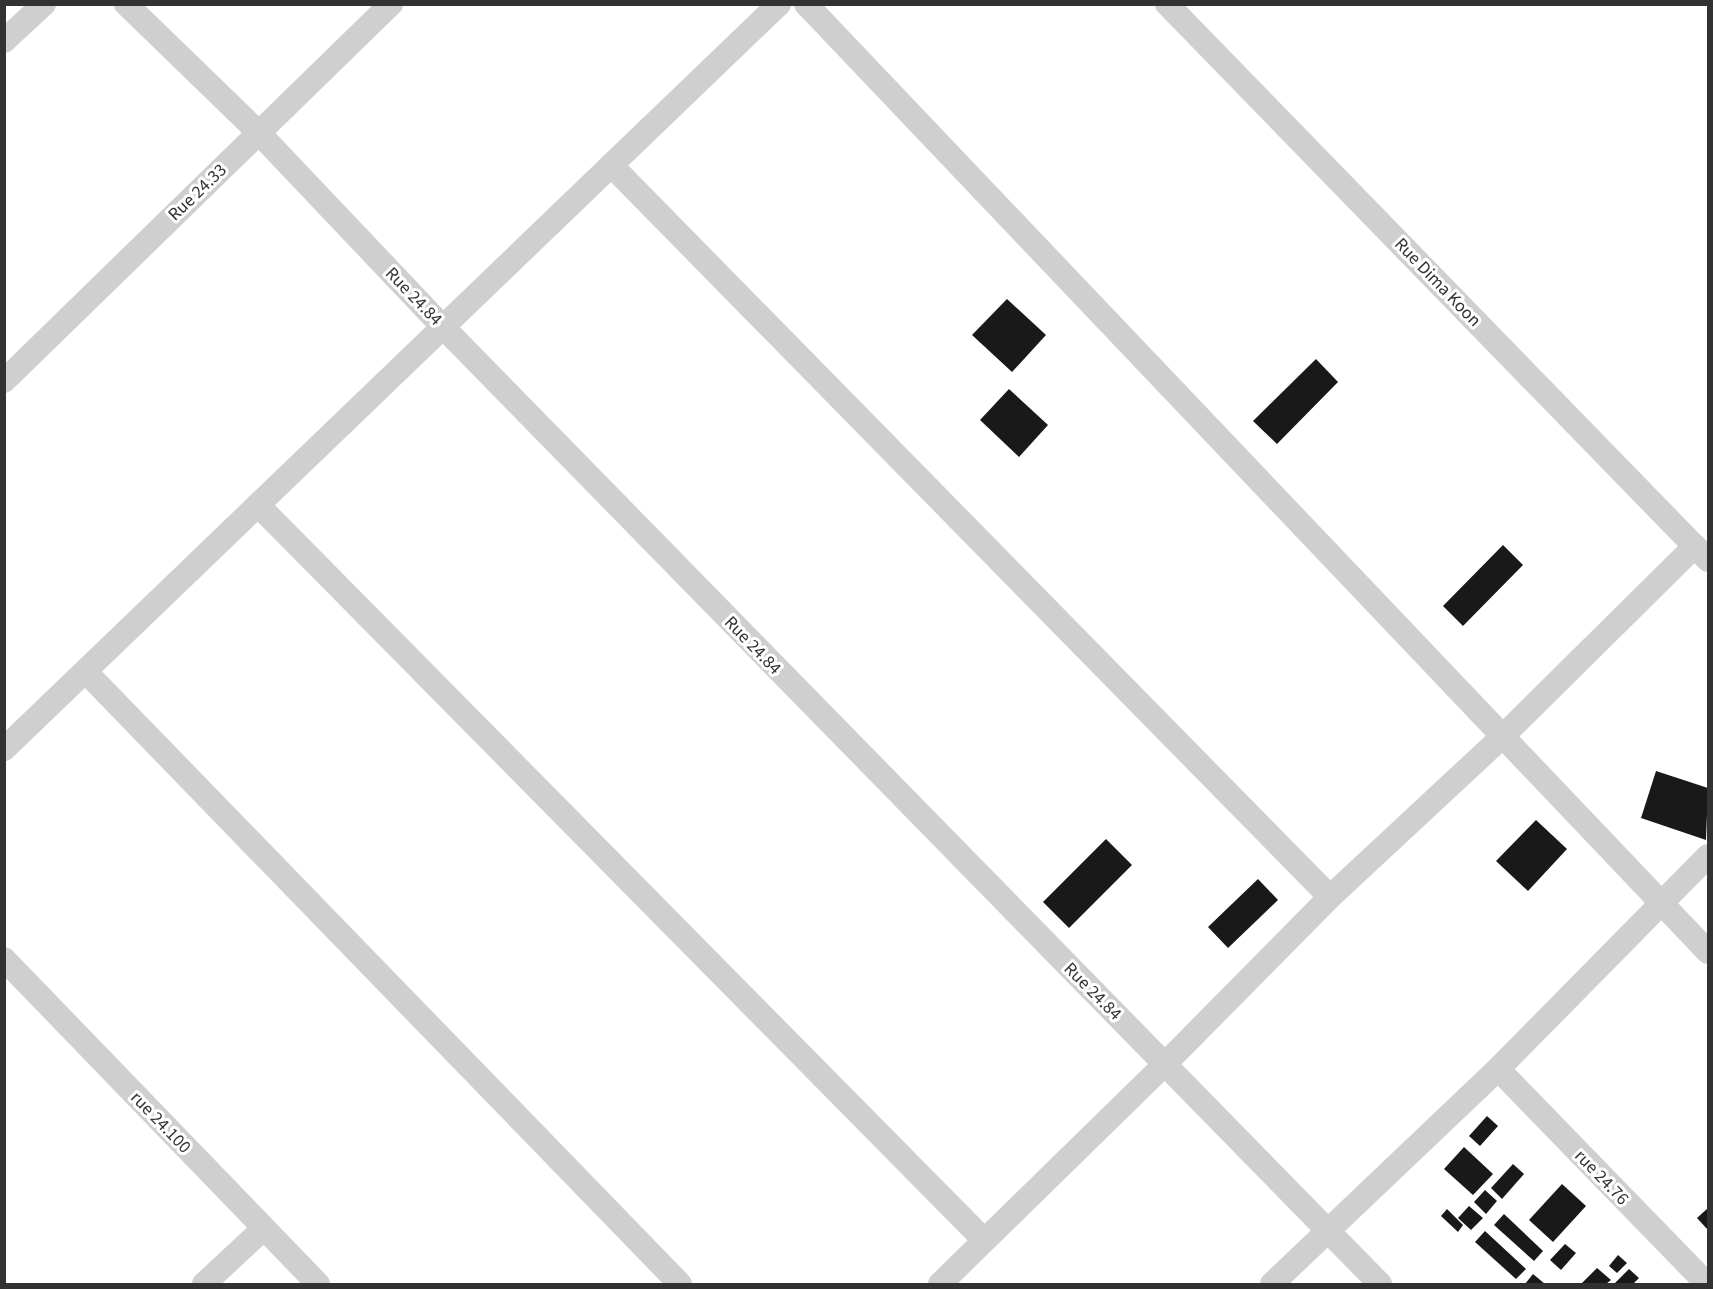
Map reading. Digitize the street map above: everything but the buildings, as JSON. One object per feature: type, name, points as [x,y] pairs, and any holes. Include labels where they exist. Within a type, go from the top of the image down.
[{"type":"street","points":[[4,41],[44,4]]},
{"type":"street","name":"Rue 24.84","points":[[126,4],[258,132],[443,327],[1380,1284]]},
{"type":"street","name":"Rue 24.33","points":[[4,381],[391,4]]},
{"type":"street","points":[[4,749],[779,4]]},
{"type":"street","points":[[806,4],[1708,951]]},
{"type":"street","name":"Rue Dima Koon","points":[[1167,4],[1702,553]]},
{"type":"street","points":[[611,165],[1330,897]]},
{"type":"street","points":[[258,505],[984,1240]]},
{"type":"street","points":[[940,1284],[1165,1064],[1330,897],[1702,553]]},
{"type":"street","points":[[86,672],[680,1284]]},
{"type":"street","points":[[1272,1284],[1498,1069],[1708,856]]},
{"type":"street","name":"rue 24.100","points":[[4,959],[318,1284]]},
{"type":"street","name":"rue 24.76","points":[[1498,1069],[1707,1284]]},
{"type":"street","points":[[204,1284],[263,1229]]}]
